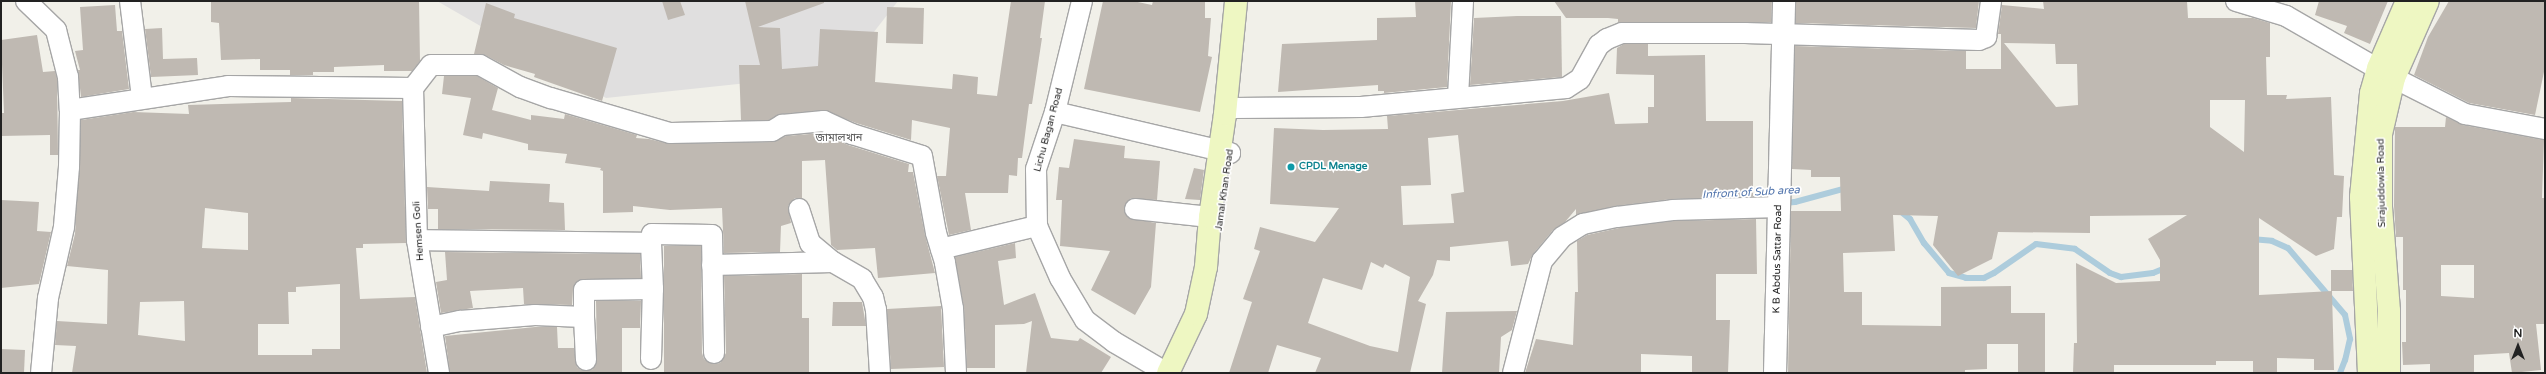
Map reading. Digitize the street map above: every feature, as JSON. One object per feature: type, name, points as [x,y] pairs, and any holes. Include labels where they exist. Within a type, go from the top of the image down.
[{"type":"main road","points":[[1168,373],[1196,314],[1206,267],[1210,217],[1225,151],[1236,1]]},
{"type":"main road","name":"Jamal Khan Road","points":[[1183,373],[1209,310],[1225,151],[1234,108],[1245,1]]},
{"type":"main road","name":"Sirajuddowla Road","points":[[2389,373],[2389,311],[2381,206],[2381,134],[2386,73],[2407,1]]},
{"type":"main road","name":"Sirajuddowla Road","points":[[2369,373],[2361,197],[2371,93],[2386,73],[2428,1]]},
{"type":"street","points":[[26,1],[56,30],[68,77],[70,110],[69,167],[64,227],[48,298],[41,373]]},
{"type":"street","points":[[130,1],[142,98]]},
{"type":"street","name":"Lichu Bagan Road","points":[[1082,1],[1055,112],[1036,169],[1037,226],[1060,278],[1085,320],[1114,342],[1168,373]]},
{"type":"street","points":[[1458,97],[1463,1]]},
{"type":"street","name":"K B Abdus Sattar Road","points":[[1776,373],[1782,35],[1784,1]]},
{"type":"street","points":[[1234,108],[1361,107],[1566,88],[1580,80],[1599,45],[1607,39],[1622,33],[1979,40],[1986,37],[1991,1]]},
{"type":"street","points":[[2236,1],[2286,16],[2386,73],[2465,114],[2545,129]]},
{"type":"street","points":[[70,110],[228,86],[413,88],[431,65],[480,65],[520,87],[551,98],[670,134],[772,132],[782,124],[824,121],[852,134],[922,156],[934,226],[941,249],[953,309],[956,373]]},
{"type":"street","name":"Hemsen Goli","points":[[413,88],[417,240],[439,373]]},
{"type":"street","points":[[1055,112],[1134,132],[1225,151]]},
{"type":"street","points":[[1512,373],[1542,261],[1562,237],[1583,224],[1617,217],[1673,210],[1779,207]]},
{"type":"street","points":[[799,209],[810,243],[833,262],[862,279],[873,297],[876,310],[880,373]]},
{"type":"street","points":[[1135,209],[1210,217]]},
{"type":"street","points":[[941,249],[1037,226]]},
{"type":"street","points":[[651,359],[653,289],[652,234],[712,235],[714,352]]},
{"type":"street","points":[[417,240],[651,242]]},
{"type":"street","points":[[712,265],[833,262]]},
{"type":"street","points":[[586,360],[584,290],[653,289]]},
{"type":"street","points":[[431,327],[460,321],[536,315],[584,317]]},
{"type":"shaded area","points":[[437,1],[898,1],[842,73],[606,98]]},
{"type":"building","points":[[211,1],[419,1],[420,61],[412,71],[384,71],[384,65],[334,67],[334,72],[313,72],[313,75],[290,75],[290,70],[260,70],[260,59],[221,60],[219,23],[211,22]]},
{"type":"building","points":[[662,1],[680,1],[685,15],[668,20]]},
{"type":"building","points":[[745,1],[824,1],[824,3],[758,27],[780,28],[782,69],[818,66],[820,29],[878,32],[875,82],[952,89],[953,74],[978,77],[977,94],[997,96],[1011,1],[1045,1],[1040,38],[1042,38],[1032,104],[1029,104],[1022,158],[1018,158],[1017,176],[1009,175],[1008,193],[965,193],[971,230],[949,235],[937,176],[946,176],[950,128],[912,120],[911,140],[856,123],[823,110],[781,114],[769,120],[741,120],[739,65],[760,65]]},
{"type":"building","points":[[1103,1],[1133,1],[1152,5],[1153,1],[1205,1],[1205,18],[1211,18],[1208,56],[1212,57],[1200,112],[1084,89]]},
{"type":"building","points":[[1415,1],[1451,1],[1447,87],[1384,93],[1384,91],[1378,91],[1378,85],[1278,92],[1282,44],[1377,40],[1377,18],[1416,17]]},
{"type":"building","points":[[1554,1],[1772,1],[1771,22],[1618,22],[1618,19],[1608,18],[1566,18]]},
{"type":"building","points":[[1796,1],[1979,1],[1976,28],[1796,23]]},
{"type":"building","points":[[2043,1],[2187,1],[2188,18],[2253,18],[2270,23],[2270,57],[2266,57],[2267,95],[2287,95],[2286,99],[2331,97],[2334,175],[2344,176],[2342,217],[2337,217],[2334,249],[2316,256],[2259,218],[2259,295],[2332,291],[2334,370],[2314,370],[2314,359],[2277,358],[2277,373],[2253,373],[2253,361],[2216,361],[2216,365],[2114,365],[2114,373],[2073,373],[2074,343],[2077,343],[2076,263],[2116,283],[2160,281],[2160,260],[2148,239],[2187,215],[2090,216],[2090,233],[1998,232],[1992,259],[1958,276],[1933,245],[1938,216],[1893,215],[1895,251],[1843,253],[1844,292],[1862,292],[1862,325],[1941,326],[1941,287],[2011,286],[2011,313],[2045,313],[2045,373],[2018,373],[2018,344],[1987,344],[1987,369],[1965,370],[1965,373],[1788,373],[1791,211],[1841,211],[1840,177],[1811,177],[1811,170],[1792,169],[1795,46],[1966,51],[1966,69],[2001,69],[2001,34],[1998,34],[2002,5],[2044,9]],"holes":[[[2004,43],[2055,44],[2056,64],[2077,64],[2078,105],[2056,107]],[[2210,100],[2245,100],[2244,152],[2210,127]]]},
{"type":"building","points":[[2319,1],[2388,1],[2370,44],[2344,33],[2347,26],[2315,15]]},
{"type":"building","points":[[2449,1],[2545,1],[2545,67],[2535,115],[2469,103],[2414,75],[2428,37]]},
{"type":"building","points":[[486,3],[515,14],[514,18],[617,48],[602,101],[534,77],[535,74],[504,65],[485,55],[474,54]]},
{"type":"building","points":[[115,5],[117,31],[122,31],[129,89],[81,97],[78,70],[80,70],[75,51],[83,50],[80,7]]},
{"type":"building","points":[[887,7],[924,8],[923,44],[886,43]]},
{"type":"building","points":[[1561,16],[1562,77],[1470,85],[1474,18]]},
{"type":"building","points":[[162,28],[163,59],[197,58],[198,75],[151,77],[145,29]]},
{"type":"building","points":[[37,35],[43,72],[55,71],[57,79],[58,155],[50,155],[50,135],[1,136],[1,113],[4,113],[1,40]]},
{"type":"building","points":[[1624,44],[1648,44],[1648,56],[1705,55],[1706,121],[1753,121],[1753,196],[1672,199],[1615,206],[1576,215],[1576,209],[1565,222],[1553,230],[1533,254],[1528,264],[1511,266],[1508,241],[1450,247],[1450,261],[1437,260],[1433,275],[1418,301],[1426,304],[1410,373],[1315,373],[1321,358],[1277,345],[1268,373],[1229,373],[1252,302],[1243,299],[1260,251],[1254,249],[1260,227],[1315,242],[1339,208],[1270,204],[1274,128],[1323,130],[1388,129],[1387,116],[1563,101],[1609,93],[1615,124],[1648,123],[1648,107],[1654,107],[1654,75],[1616,74],[1617,48]],"holes":[[[1458,135],[1464,192],[1451,194],[1454,223],[1403,225],[1401,186],[1431,185],[1428,138]],[[1371,262],[1383,268],[1385,264],[1410,277],[1398,352],[1370,346],[1308,323],[1323,278],[1362,290]]]},
{"type":"building","points":[[444,76],[477,76],[498,88],[492,110],[531,120],[531,115],[564,119],[565,114],[637,135],[636,138],[649,139],[670,144],[772,142],[786,136],[822,133],[848,145],[909,164],[908,172],[913,172],[925,235],[935,273],[878,278],[875,248],[837,250],[831,245],[825,160],[802,161],[802,198],[795,198],[788,206],[791,223],[781,226],[780,252],[724,253],[722,208],[670,210],[633,206],[633,212],[603,213],[603,171],[600,170],[601,168],[565,163],[567,154],[528,150],[528,144],[483,133],[482,139],[463,135],[471,98],[442,94]]},
{"type":"building","points":[[291,98],[402,101],[406,243],[363,244],[363,248],[356,248],[360,299],[415,297],[427,373],[72,373],[76,346],[55,345],[57,321],[107,324],[108,270],[67,266],[75,234],[81,120],[133,112],[189,114],[188,105],[291,102]],"holes":[[[205,208],[248,213],[248,250],[202,248]],[[340,284],[340,349],[312,349],[312,355],[258,355],[258,324],[289,324],[288,292],[296,292],[296,287]],[[184,301],[185,341],[138,335],[140,302]]]},
{"type":"building","points":[[2446,117],[2463,125],[2544,140],[2542,198],[2545,198],[2545,324],[2536,324],[2541,370],[2512,373],[2509,353],[2474,355],[2474,373],[2430,373],[2430,364],[2403,365],[2402,342],[2406,342],[2406,290],[2403,290],[2403,237],[2396,237],[2394,206],[2395,127],[2445,127]],"holes":[[[2441,265],[2474,265],[2474,298],[2441,296]]]},
{"type":"building","points":[[1074,139],[1125,146],[1124,158],[1160,161],[1157,200],[1131,198],[1124,207],[1129,218],[1156,223],[1151,287],[1135,315],[1091,290],[1110,251],[1060,246],[1062,200],[1056,200],[1059,167],[1069,168]]},
{"type":"building","points":[[1194,168],[1204,170],[1200,200],[1185,199]]},
{"type":"building","points":[[490,181],[550,184],[549,202],[564,203],[565,230],[438,229],[438,209],[428,209],[427,187],[489,191]]},
{"type":"building","points":[[1,200],[39,202],[37,231],[51,232],[39,284],[1,288]]},
{"type":"building","points":[[1756,219],[1757,274],[1716,274],[1716,320],[1730,320],[1728,373],[1692,373],[1692,356],[1641,354],[1641,373],[1525,373],[1536,339],[1573,345],[1575,292],[1578,292],[1577,241],[1587,235],[1619,228],[1674,221]]},
{"type":"building","points":[[1015,243],[1016,258],[998,261],[1004,305],[1035,293],[1051,338],[1078,341],[1080,338],[1111,357],[1101,373],[1026,373],[1032,321],[1024,324],[995,325],[995,368],[967,368],[964,308],[955,257]]},
{"type":"building","points":[[664,246],[701,246],[702,353],[704,359],[714,364],[720,363],[726,353],[724,276],[802,274],[802,318],[809,318],[809,373],[664,373]]},
{"type":"building","points":[[445,252],[640,254],[641,278],[579,280],[573,290],[572,305],[524,304],[523,288],[470,291],[473,308],[441,313],[436,282],[447,280]]},
{"type":"building","points":[[2331,270],[2352,270],[2353,291],[2331,291]]},
{"type":"building","points":[[596,301],[641,301],[640,328],[622,328],[622,373],[450,373],[445,336],[535,327],[557,327],[558,348],[574,348],[577,367],[581,370],[592,370],[597,359]]},
{"type":"building","points":[[833,302],[862,302],[866,326],[832,326]]},
{"type":"building","points":[[941,306],[944,367],[891,369],[887,309]]},
{"type":"building","points":[[1517,311],[1512,330],[1501,337],[1499,373],[1442,373],[1446,312]]},
{"type":"building","points":[[1,349],[25,350],[24,373],[1,373]]},
{"type":"waterway","name":"Infront of Sub area","points":[[1783,203],[1795,202],[1847,188]]},
{"type":"waterway","name":"Infront of Sub area","points":[[1900,211],[1910,219],[1924,243],[1949,273],[1966,278],[1984,278],[1994,273],[2036,244],[2075,249],[2110,273],[2121,277],[2153,273],[2168,267]]},
{"type":"waterway","name":"Infront of Sub area","points":[[2251,239],[2272,241],[2288,248],[2345,315],[2350,339],[2340,373]]},
{"type":"place","name":"CPDL Menage","points":[[1291,167]]},
{"type":"district","name":"জামালখান","points":[[839,138]]}]
